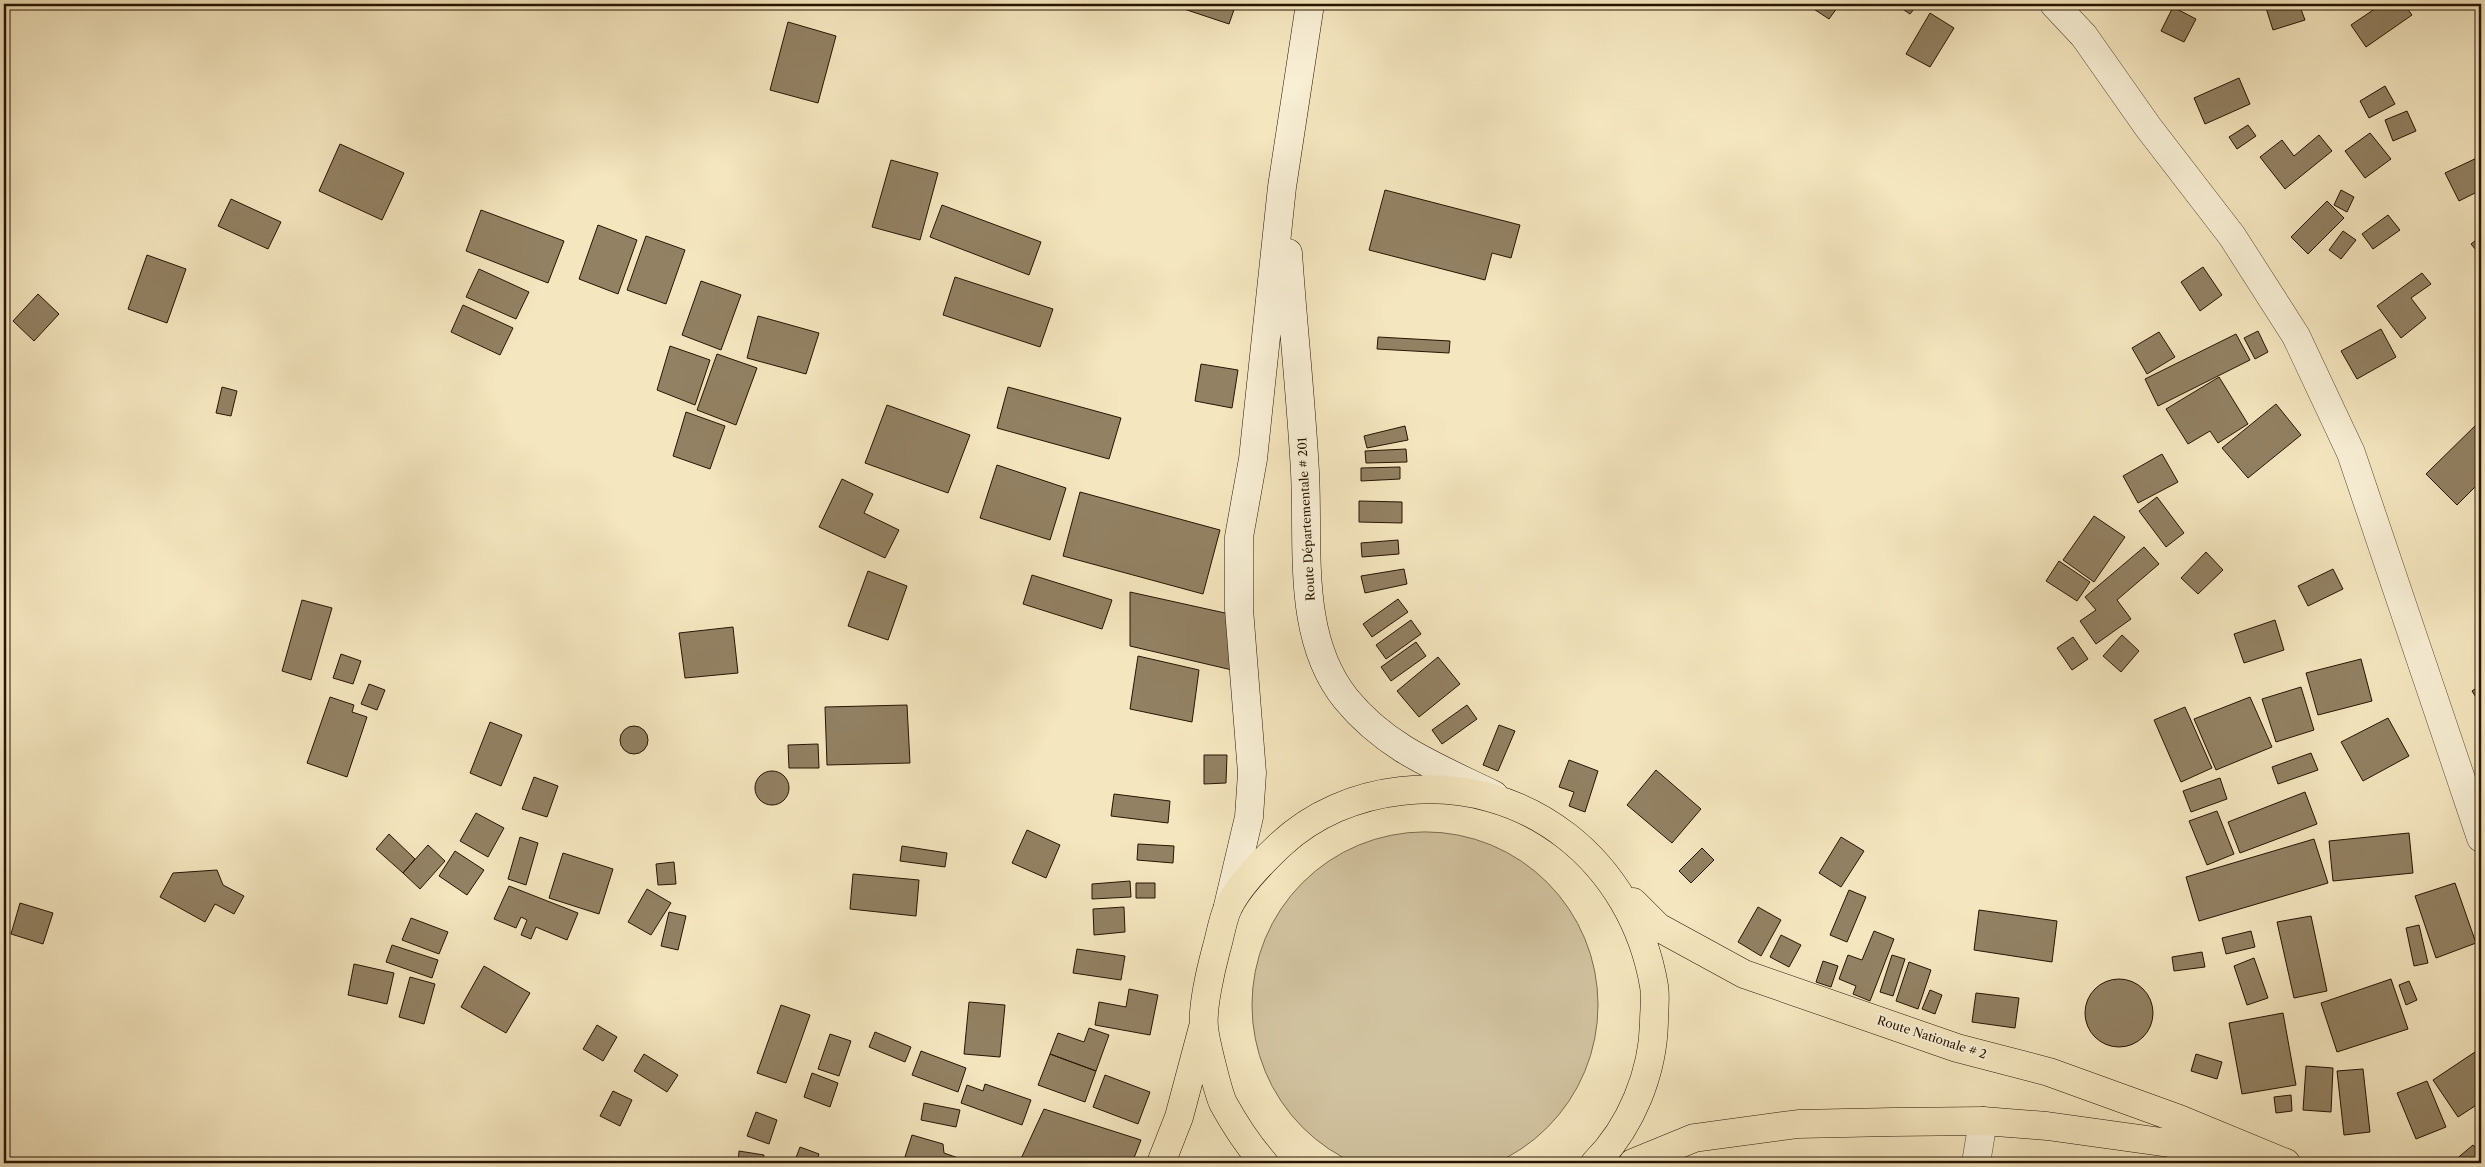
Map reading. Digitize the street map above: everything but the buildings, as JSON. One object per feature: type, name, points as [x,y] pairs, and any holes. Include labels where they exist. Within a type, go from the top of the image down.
[{"type":"main road","name":"Route Départementale # 201","points":[[1228,908],[1249,817],[1252,773],[1239,610],[1240,537],[1253,459],[1282,187],[1310,4]]},
{"type":"main road","points":[[2054,4],[2084,36],[2148,127],[2232,236],[2296,336],[2351,452],[2481,838]]},
{"type":"main road","name":"Route Départementale # 201","points":[[1282,187],[1305,472],[1308,596],[1320,651],[1345,697],[1389,741],[1415,756],[1519,807]]},
{"type":"main road","points":[[1161,1163],[1180,1117],[1204,1026],[1211,967],[1228,908],[1258,865],[1293,833],[1334,808],[1379,794],[1426,788],[1473,792],[1519,807],[1571,838],[1612,882],[1640,932],[1654,988],[1653,1045],[1638,1100],[1609,1150],[1595,1163]]},
{"type":"main road","name":"Route Nationale # 2","points":[[1612,882],[1658,927],[1744,974],[1957,1048],[2049,1072],[2179,1119],[2279,1160]]},
{"type":"main road","points":[[1204,1026],[1222,1101],[1264,1163]]},
{"type":"main road","points":[[1976,1163],[1983,1122]]},
{"type":"main road","name":"Route Nationale # 2","points":[[1633,1163],[1694,1138],[1798,1124],[1983,1122],[2047,1126],[2279,1160]]},
{"type":"shaded area","points":[[1425,832],[1459,835],[1475,839],[1507,852],[1535,871],[1559,895],[1578,923],[1591,955],[1595,971],[1598,1005],[1595,1039],[1591,1055],[1578,1087],[1559,1115],[1535,1139],[1507,1158],[1475,1171],[1459,1175],[1425,1178],[1391,1175],[1375,1171],[1343,1158],[1315,1139],[1291,1115],[1272,1087],[1259,1055],[1255,1039],[1252,1005],[1255,971],[1259,955],[1272,923],[1291,895],[1315,871],[1343,852],[1375,839],[1391,835]]}]
